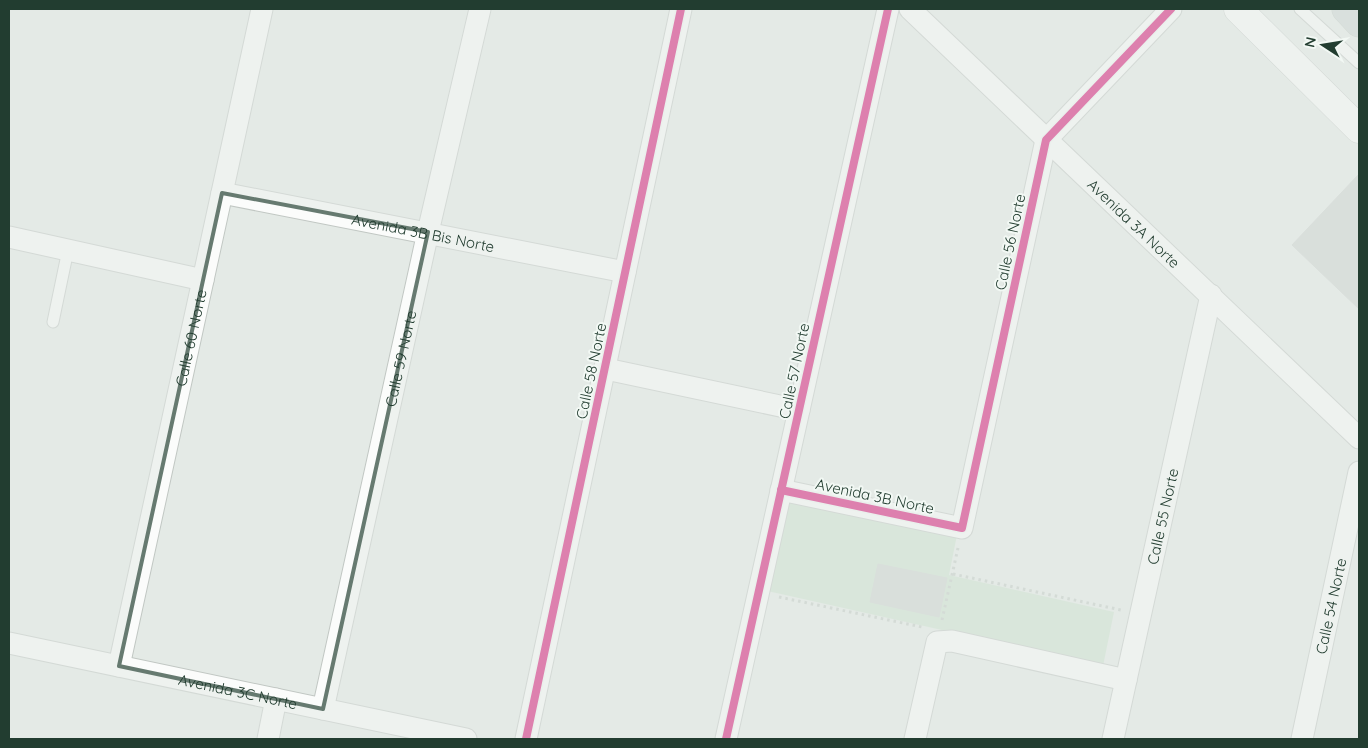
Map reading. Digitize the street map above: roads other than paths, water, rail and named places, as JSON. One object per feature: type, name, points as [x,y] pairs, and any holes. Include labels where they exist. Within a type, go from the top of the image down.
[{"type":"main road","points":[[1346,9],[1359,23]]},
{"type":"street","name":"Calle 60 Norte","points":[[119,666],[262,9]]},
{"type":"street","name":"Calle 59 Norte","points":[[323,709],[428,232],[480,9]]},
{"type":"street","name":"Calle 58 Norte","points":[[526,739],[681,9]]},
{"type":"street","name":"Calle 57 Norte","points":[[726,739],[888,9]]},
{"type":"street","name":"Avenida 3A Norte","points":[[910,9],[1359,438]]},
{"type":"street","points":[[1046,140],[1170,9]]},
{"type":"street","points":[[1238,9],[1359,129]]},
{"type":"street","name":"Calle 56 Norte","points":[[962,528],[1046,140]]},
{"type":"street","name":"Avenida 3B Bis Norte","points":[[222,193],[624,272]]},
{"type":"street","points":[[9,237],[204,280]]},
{"type":"street","name":"Calle 55 Norte","points":[[1113,739],[1211,295]]},
{"type":"street","points":[[606,369],[799,410]]},
{"type":"street","name":"Calle 54 Norte","points":[[1302,739],[1359,472]]},
{"type":"street","name":"Avenida 3B Norte","points":[[781,490],[962,528]]},
{"type":"street","points":[[915,739],[934,635],[952,641],[1126,680]]},
{"type":"street","name":"Avenida 3C Norte","points":[[9,643],[466,739]]},
{"type":"street","points":[[268,739],[276,699]]},
{"type":"lane","points":[[1300,9],[1359,63]]},
{"type":"lane","points":[[54,322],[68,250]]}]
